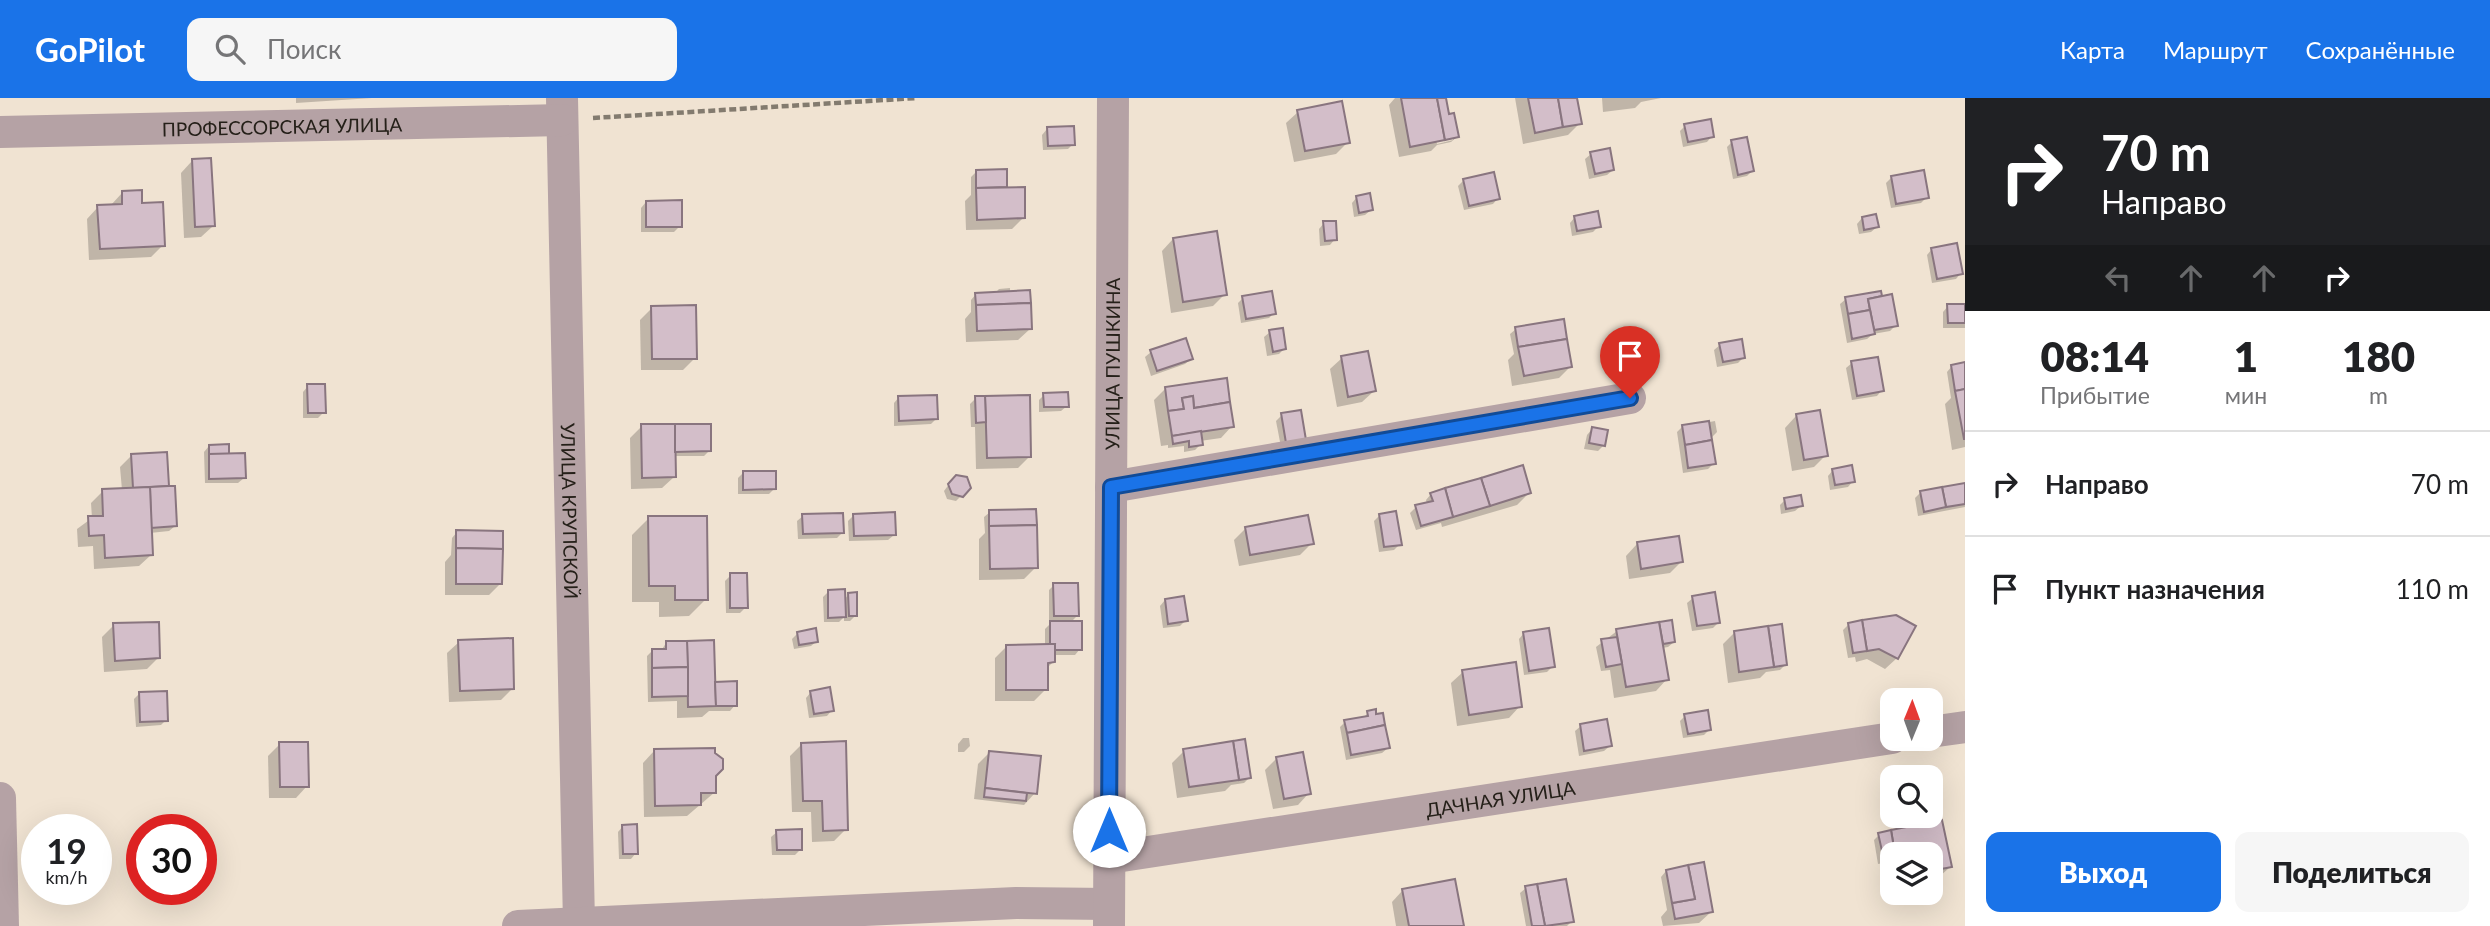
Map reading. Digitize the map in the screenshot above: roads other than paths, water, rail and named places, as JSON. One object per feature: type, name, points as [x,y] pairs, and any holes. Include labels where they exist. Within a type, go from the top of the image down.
[{"type":"street","name":"УЛИЦА ПУШКИНА","points":[[1109,915],[1113,98]]},
{"type":"street","name":"ПРОФЕССОРСКАЯ УЛИЦА","points":[[0,132],[562,109]]},
{"type":"street","name":"УЛИЦА КРУПСКОЙ","points":[[562,109],[579,923]]},
{"type":"street","points":[[1111,487],[1630,398]]},
{"type":"street","points":[[1943,730],[1965,727]]},
{"type":"street","name":"ДАЧНАЯ УЛИЦА","points":[[1109,858],[1880,740]]},
{"type":"street","points":[[0,798],[3,926]]},
{"type":"street","points":[[518,926],[1016,903],[1109,915]]}]
